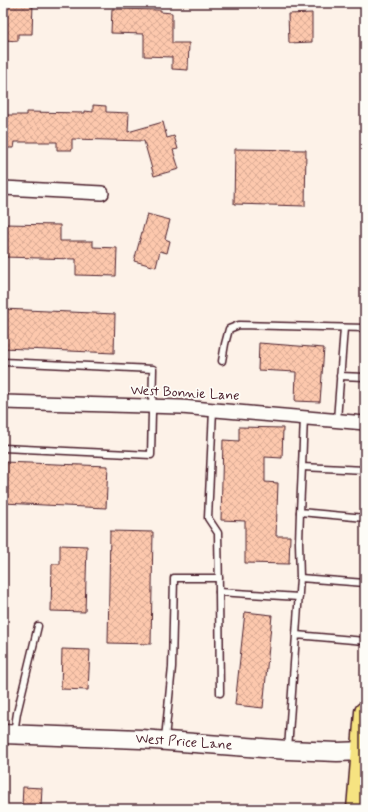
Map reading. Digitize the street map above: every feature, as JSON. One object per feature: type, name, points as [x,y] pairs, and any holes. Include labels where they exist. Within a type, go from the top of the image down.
[{"type":"main road","points":[[357,809],[364,751],[365,712]]},
{"type":"street","points":[[3,188],[102,193]]},
{"type":"street","name":"West Bonnie Lane","points":[[3,402],[152,406],[365,423]]},
{"type":"street","name":"West Price Lane","points":[[8,734],[141,739],[288,750],[337,752],[364,751]]},
{"type":"lane","points":[[222,361],[229,329],[239,325],[365,328]]},
{"type":"lane","points":[[337,420],[344,328]]},
{"type":"lane","points":[[3,362],[153,369],[151,455],[3,448]]},
{"type":"lane","points":[[340,376],[365,377]]},
{"type":"lane","points":[[213,410],[208,518],[218,533],[220,692]]},
{"type":"lane","points":[[288,750],[300,578],[299,542],[304,417]]},
{"type":"lane","points":[[302,467],[365,470]]},
{"type":"lane","points":[[300,512],[365,518]]},
{"type":"lane","points":[[164,741],[172,667],[174,578],[219,578]]},
{"type":"lane","points":[[300,578],[365,583]]},
{"type":"lane","points":[[219,592],[299,597]]},
{"type":"lane","points":[[8,734],[17,714],[38,626]]},
{"type":"lane","points":[[296,635],[365,641]]},
{"type":"building","points":[[3,3],[33,3],[32,34],[18,34],[18,41],[5,40],[5,33],[3,33]]},
{"type":"building","points":[[112,9],[161,10],[161,12],[172,13],[172,43],[189,43],[188,70],[172,69],[172,57],[144,56],[144,34],[111,33]]},
{"type":"building","points":[[312,13],[312,42],[289,43],[288,14]]},
{"type":"building","points":[[93,105],[106,106],[106,112],[129,113],[128,132],[163,122],[167,138],[174,136],[178,149],[173,150],[179,169],[154,176],[144,141],[72,139],[72,150],[57,150],[57,142],[15,142],[14,148],[3,148],[3,115],[26,115],[26,112],[85,113],[85,111],[93,112]]},
{"type":"building","points":[[235,149],[306,150],[305,206],[234,204]]},
{"type":"building","points":[[147,214],[170,220],[165,239],[170,241],[167,253],[160,251],[156,267],[134,261]]},
{"type":"building","points":[[3,224],[60,225],[60,241],[93,241],[93,247],[117,248],[116,276],[76,275],[76,259],[3,257]]},
{"type":"building","points":[[3,309],[115,314],[114,353],[3,348]]},
{"type":"building","points":[[259,343],[324,348],[320,402],[295,401],[296,372],[258,370]]},
{"type":"building","points":[[239,427],[283,428],[282,458],[265,457],[265,482],[278,483],[276,536],[290,536],[289,564],[245,563],[245,521],[221,520],[223,440],[239,441]]},
{"type":"building","points":[[3,462],[108,466],[106,508],[3,503]]},
{"type":"building","points":[[110,531],[153,532],[151,644],[108,643]]},
{"type":"building","points":[[60,545],[87,546],[85,612],[51,611],[52,564],[60,564]]},
{"type":"building","points":[[245,612],[272,615],[263,708],[235,705]]},
{"type":"building","points":[[62,649],[90,650],[88,690],[61,689]]},
{"type":"building","points":[[23,787],[42,788],[41,807],[22,806]]}]
